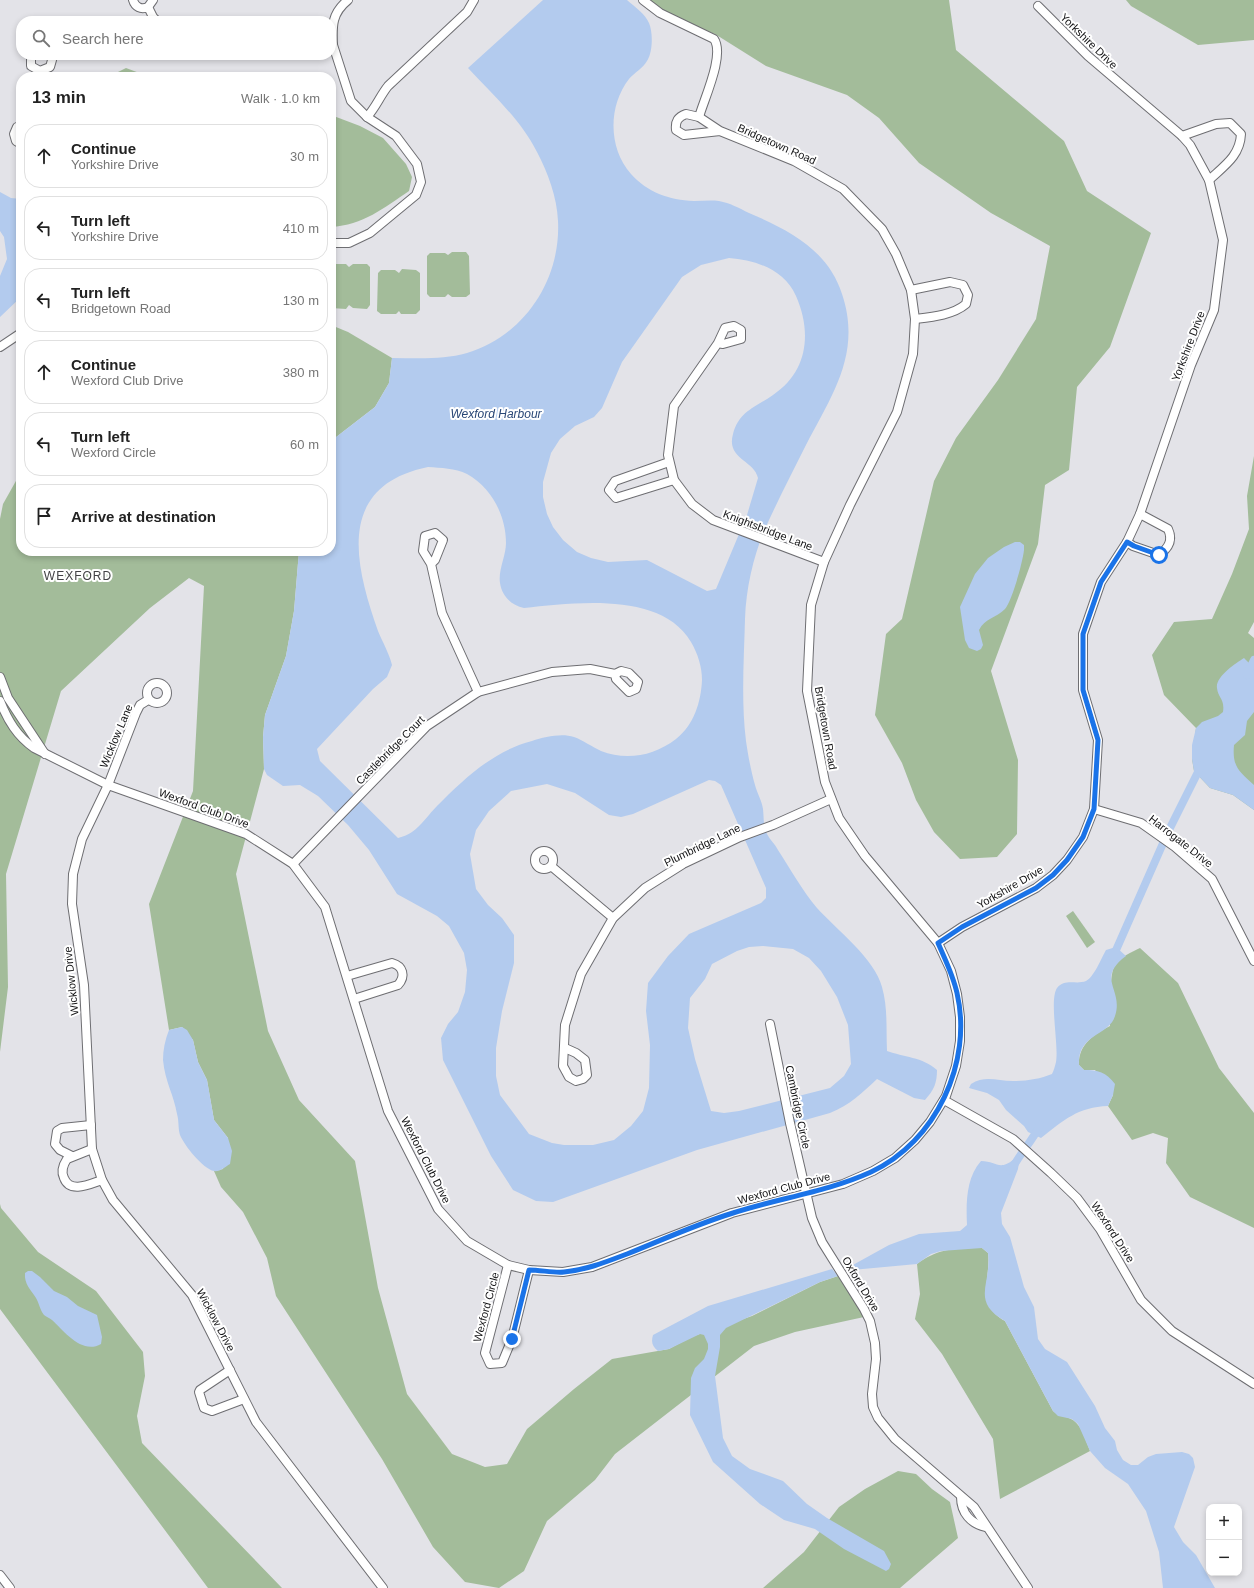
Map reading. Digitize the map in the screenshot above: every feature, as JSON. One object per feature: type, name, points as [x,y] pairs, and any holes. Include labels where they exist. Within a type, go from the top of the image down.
[{"type":"street","points":[[133,0],[138,8],[148,7],[153,0]]},
{"type":"street","points":[[335,16],[341,6],[348,0]]},
{"type":"street","points":[[367,117],[378,105],[382,94],[388,86],[467,12],[474,0]]},
{"type":"street","points":[[643,0],[660,13],[714,39],[717,43],[718,49],[715,64],[699,117]]},
{"type":"street","name":"Yorkshire Drive","points":[[938,943],[962,927],[1036,888],[1053,875],[1067,860],[1083,837],[1094,809],[1098,740],[1083,690],[1083,634],[1101,582],[1127,542],[1140,514],[1191,365],[1213,314],[1223,240],[1209,180],[1190,145],[1182,136],[1088,56],[1038,6]]},
{"type":"street","points":[[148,7],[152,16]]},
{"type":"street","points":[[336,57],[351,101],[367,117],[396,136],[417,164],[420,172],[420,189],[416,195],[367,235],[349,243],[336,242]]},
{"type":"street","points":[[30,60],[34,69],[40,71],[48,69],[52,63],[52,60]]},
{"type":"street","name":"Bridgetown Road","points":[[720,131],[684,134],[676,130],[676,122],[686,114],[699,117],[720,131],[794,162],[843,189],[882,229],[896,254],[910,290],[915,319],[913,354],[897,412],[850,505],[824,562],[811,605],[807,691],[824,782],[839,818],[865,856],[938,943],[951,971],[957,994],[960,1017],[960,1041],[956,1066],[944,1100]]},
{"type":"street","points":[[1182,136],[1216,124],[1230,123],[1241,134],[1240,145],[1236,154],[1209,180]]},
{"type":"street","points":[[16,129],[14,130],[14,134],[16,141]]},
{"type":"street","points":[[910,290],[933,284],[950,282],[963,285],[968,295],[966,304],[953,312],[915,319]]},
{"type":"street","points":[[0,347],[16,337]]},
{"type":"street","name":"Knightsbridge Lane","points":[[718,343],[674,406],[668,454],[674,480],[692,504],[714,520],[765,541],[824,562]]},
{"type":"street","points":[[670,462],[615,480],[609,490],[616,498],[674,480]]},
{"type":"street","points":[[1127,542],[1159,555],[1166,550],[1171,541],[1168,529],[1140,514]]},
{"type":"street","points":[[431,564],[442,613],[478,692]]},
{"type":"street","name":"Castlebridge Court","points":[[293,864],[427,726],[478,692],[552,672],[590,669],[615,674]]},
{"type":"street","points":[[0,677],[8,698],[45,754]]},
{"type":"street","name":"Wicklow Lane","points":[[108,785],[136,713],[140,705],[148,700]]},
{"type":"street","name":"Wexford Club Drive","points":[[0,701],[10,723],[23,740],[45,754],[108,785],[246,834],[293,864],[325,907],[388,1111],[438,1209],[468,1241],[508,1265],[529,1270],[563,1272],[592,1267],[732,1213],[843,1184],[873,1171],[895,1158],[915,1140],[944,1100]]},
{"type":"street","name":"Wicklow Drive","points":[[108,785],[82,839],[73,874],[72,904],[84,985],[92,1149],[102,1180],[113,1200],[192,1295],[256,1422],[383,1588]]},
{"type":"street","name":"Plumbridge Lane","points":[[565,1048],[565,1025],[580,974],[613,918],[652,884],[683,864],[740,837],[773,825],[831,800]]},
{"type":"street","name":"Harrogate Drive","points":[[1094,809],[1141,823],[1175,847],[1212,879],[1254,961]]},
{"type":"street","points":[[551,866],[613,918]]},
{"type":"street","points":[[347,976],[392,963],[401,969],[403,974],[402,981],[398,985],[354,999]]},
{"type":"street","name":"Cambridge Circle","points":[[770,1024],[793,1136],[807,1194]]},
{"type":"street","name":"Wexford Drive","points":[[944,1100],[1013,1139],[1051,1173],[1077,1198],[1100,1229],[1141,1300],[1172,1331],[1254,1384]]},
{"type":"street","points":[[72,1156],[60,1150],[55,1144],[57,1131],[62,1128],[91,1125]]},
{"type":"street","points":[[92,1149],[67,1159],[63,1168],[63,1176],[66,1182],[74,1187],[82,1187],[102,1180]]},
{"type":"street","name":"Oxford Drive","points":[[807,1194],[812,1218],[822,1242],[870,1321],[876,1359],[872,1394],[873,1407],[878,1418],[895,1439],[974,1507],[1028,1588]]},
{"type":"street","name":"Wexford Circle","points":[[508,1265],[485,1353],[490,1364],[502,1363],[512,1339],[529,1270]]},
{"type":"street","points":[[230,1370],[200,1390],[199,1392],[204,1408],[212,1411],[244,1399]]},
{"type":"street","points":[[0,1575],[10,1588]]},
{"type":"green space","points":[[649,0],[949,0],[956,50],[1064,141],[1087,191],[1151,233],[1110,347],[1077,387],[1069,470],[1045,485],[1038,544],[991,671],[1018,760],[1017,834],[997,857],[960,859],[934,832],[916,800],[902,763],[875,715],[886,634],[902,619],[934,481],[956,438],[998,380],[1036,319],[1050,246],[991,213],[919,163],[879,118],[847,95],[766,66],[715,34],[682,21],[652,4]]},
{"type":"green space","points":[[1126,0],[1254,0],[1254,40],[1198,45],[1131,6]]},
{"type":"green space","points":[[126,68],[137,72],[118,72]]},
{"type":"green space","points":[[336,117],[360,126],[383,138],[406,164],[412,177],[409,191],[373,215],[343,226],[336,227]]},
{"type":"green space","points":[[452,252],[466,252],[469,256],[470,294],[466,297],[452,297],[448,294],[445,297],[430,297],[427,294],[427,256],[430,253],[445,253],[448,255]]},
{"type":"green space","points":[[336,264],[346,264],[349,267],[353,264],[367,264],[370,267],[370,305],[367,309],[353,308],[349,305],[346,309],[336,308]]},
{"type":"green space","points":[[402,269],[416,270],[420,273],[420,310],[416,314],[401,314],[399,311],[396,314],[381,314],[377,311],[378,273],[381,270],[395,270],[399,273]]},
{"type":"green space","points":[[336,327],[348,332],[392,358],[389,383],[375,407],[336,437]]},
{"type":"green space","points":[[1254,456],[1254,622],[1248,633],[1254,638],[1254,810],[1233,795],[1210,788],[1194,771],[1192,759],[1196,728],[1164,695],[1152,655],[1174,622],[1212,619],[1232,574],[1249,529],[1247,496]]},
{"type":"green space","points":[[16,481],[16,556],[299,556],[294,611],[286,656],[265,715],[263,737],[264,769],[236,874],[268,1031],[299,1100],[355,1161],[378,1288],[407,1394],[452,1454],[485,1467],[507,1464],[527,1429],[612,1359],[669,1349],[691,1337],[752,1316],[820,1282],[838,1276],[864,1317],[795,1332],[754,1346],[615,1454],[595,1480],[547,1521],[524,1571],[499,1588],[465,1582],[433,1547],[382,1459],[276,1296],[267,1258],[243,1212],[221,1187],[214,1171],[223,1169],[228,1138],[214,1120],[207,1080],[198,1062],[193,1040],[182,1027],[169,1030],[149,904],[193,791],[204,586],[189,578],[150,608],[61,691],[6,874],[8,987],[0,1052],[0,519],[3,504]]},
{"type":"green space","points":[[1073,911],[1095,942],[1087,948],[1066,916]]},
{"type":"green space","points":[[1140,948],[1178,983],[1219,1068],[1254,1113],[1254,1228],[1190,1197],[1166,1163],[1168,1138],[1153,1133],[1132,1140],[1108,1106],[1113,1095],[1095,1070],[1084,1070],[1079,1065],[1079,1058],[1084,1046],[1098,1033],[1110,1026],[1111,985],[1115,965],[1123,957]]},
{"type":"green space","points":[[0,1204],[1,1208],[38,1252],[96,1291],[143,1352],[145,1376],[137,1416],[142,1443],[282,1588],[208,1588],[0,1309]]},
{"type":"green space","points":[[973,1247],[982,1248],[988,1253],[986,1290],[990,1307],[1005,1321],[1053,1411],[1073,1420],[1079,1426],[1090,1451],[1000,1499],[993,1439],[942,1354],[915,1319],[920,1294],[917,1264],[937,1253]]},
{"type":"green space","points":[[898,1471],[916,1474],[932,1489],[950,1502],[958,1538],[900,1588],[763,1588],[804,1552],[839,1507],[865,1489]]},
{"type":"water","name":"Wexford Harbour","points":[[543,0],[627,0],[645,17],[649,23],[652,37],[649,57],[643,66],[629,79],[622,90],[614,114],[615,140],[623,164],[644,186],[659,194],[676,199],[723,202],[792,234],[817,254],[827,265],[836,279],[842,294],[847,315],[848,335],[846,355],[834,391],[774,509],[764,531],[753,563],[745,619],[743,680],[744,726],[752,774],[762,806],[764,825],[768,836],[817,908],[864,956],[878,976],[885,1003],[887,1051],[926,1062],[937,1070],[934,1086],[931,1093],[925,1100],[914,1098],[877,1079],[850,1102],[830,1113],[697,1150],[553,1202],[536,1201],[513,1190],[491,1156],[443,1060],[441,1038],[448,1024],[458,1012],[465,992],[467,970],[464,953],[449,926],[437,916],[397,894],[369,850],[348,825],[318,796],[300,785],[283,786],[267,775],[264,769],[263,737],[265,715],[286,656],[294,611],[299,556],[336,556],[336,437],[375,407],[389,383],[392,358],[449,357],[467,353],[487,345],[506,334],[522,319],[535,303],[546,284],[553,264],[557,243],[558,221],[554,194],[545,168],[537,152],[523,129],[506,108],[468,68]],"holes":[[[729,258],[758,264],[768,268],[784,279],[796,296],[804,323],[805,337],[804,350],[794,375],[785,386],[749,410],[739,420],[736,426],[733,434],[733,449],[741,459],[751,467],[758,478],[747,515],[716,589],[707,591],[647,560],[608,562],[591,558],[577,552],[563,540],[553,527],[547,514],[543,497],[543,482],[551,453],[560,439],[575,426],[594,417],[602,408],[622,362],[682,277],[701,265]],[[428,467],[448,469],[467,474],[484,487],[496,504],[503,523],[506,543],[500,573],[500,583],[505,596],[511,602],[524,608],[567,604],[615,604],[659,614],[677,626],[691,642],[698,656],[702,680],[700,697],[692,720],[688,727],[676,739],[667,745],[649,753],[630,756],[610,754],[574,737],[558,735],[518,746],[504,752],[480,767],[447,796],[422,823],[409,834],[398,838],[320,761],[317,749],[373,689],[387,677],[392,665],[369,605],[363,579],[359,554],[360,531],[365,509],[378,491],[398,477]],[[709,780],[715,781],[721,785],[766,888],[766,898],[761,903],[689,934],[668,956],[648,983],[646,1011],[650,1045],[649,1088],[643,1111],[631,1126],[614,1140],[593,1145],[564,1145],[552,1143],[529,1134],[500,1095],[496,1076],[496,1048],[502,1011],[514,963],[514,935],[502,918],[488,905],[476,889],[470,854],[476,830],[489,811],[511,791],[547,784],[575,793],[609,815],[621,817],[633,814]],[[763,946],[793,949],[809,958],[821,971],[837,997],[848,1025],[851,1064],[844,1076],[830,1088],[739,1111],[724,1113],[711,1111],[695,1059],[688,1028],[690,998],[705,979],[712,964],[737,951],[749,947]]]},
{"type":"water","points":[[0,192],[11,198],[16,198],[16,302],[0,317],[0,276],[7,259],[4,237],[0,231]]},
{"type":"water","points":[[1015,542],[1020,542],[1024,545],[1024,550],[1014,590],[1008,605],[1002,612],[987,620],[981,626],[979,630],[983,645],[981,649],[977,651],[969,648],[965,640],[960,607],[975,574],[988,558],[1004,547]]},
{"type":"water","points":[[1244,658],[1254,668],[1254,712],[1247,721],[1245,735],[1234,745],[1234,759],[1235,764],[1244,776],[1254,785],[1254,810],[1233,795],[1210,788],[1194,771],[1192,759],[1192,745],[1196,728],[1202,722],[1218,716],[1223,712],[1223,704],[1217,688],[1219,679],[1236,663]]},
{"type":"water","points":[[1116,947],[1126,956],[1112,971],[1111,978],[1117,1007],[1115,1016],[1112,1023],[1107,1028],[1094,1036],[1083,1047],[1079,1065],[1084,1070],[1093,1070],[1105,1074],[1115,1084],[1113,1095],[1108,1106],[1097,1107],[1080,1112],[1064,1120],[1041,1138],[1028,1132],[1024,1126],[1006,1110],[999,1100],[987,1093],[969,1088],[971,1084],[976,1081],[986,1079],[1023,1081],[1052,1074],[1057,1054],[1054,1002],[1057,988],[1067,982],[1082,982],[1089,979],[1095,972],[1106,950]]},
{"type":"water","points":[[182,1027],[187,1030],[193,1040],[198,1062],[207,1080],[214,1120],[228,1138],[232,1151],[230,1164],[218,1171],[210,1169],[199,1161],[185,1145],[179,1133],[176,1107],[164,1068],[163,1052],[169,1030]]},
{"type":"water","points":[[1013,1160],[1019,1162],[1018,1169],[1001,1213],[1002,1224],[1010,1237],[1024,1287],[1034,1307],[1038,1339],[1045,1349],[1067,1362],[1095,1406],[1105,1428],[1115,1441],[1117,1450],[1123,1460],[1131,1465],[1138,1465],[1148,1457],[1156,1454],[1182,1452],[1189,1454],[1193,1458],[1195,1467],[1174,1527],[1183,1542],[1196,1555],[1206,1572],[1206,1576],[1208,1576],[1215,1588],[1163,1588],[1159,1552],[1146,1511],[1128,1484],[1105,1468],[1090,1451],[1078,1424],[1072,1419],[1058,1416],[1053,1411],[1005,1321],[994,1314],[988,1306],[985,1299],[985,1291],[988,1253],[982,1248],[941,1251],[931,1254],[917,1264],[852,1270],[851,1266],[889,1245],[919,1234],[960,1231],[967,1225],[968,1191],[972,1175],[976,1168],[981,1161],[986,1161],[997,1165],[1004,1165]]},
{"type":"water","points":[[832,1269],[838,1276],[820,1282],[726,1328],[720,1335],[720,1347],[715,1376],[723,1438],[732,1456],[750,1469],[783,1481],[807,1504],[827,1518],[884,1551],[891,1564],[889,1569],[886,1571],[844,1549],[815,1529],[784,1520],[760,1504],[713,1462],[690,1415],[691,1378],[695,1368],[704,1359],[708,1349],[708,1344],[704,1335],[700,1334],[669,1349],[658,1351],[653,1346],[652,1342],[653,1335],[708,1306]]},
{"type":"water","points":[[32,1271],[40,1277],[54,1291],[67,1297],[78,1306],[97,1315],[102,1337],[101,1344],[94,1347],[80,1344],[51,1319],[44,1315],[27,1284],[25,1273]]},
{"type":"waterway","points":[[1247,675],[1254,660]]},
{"type":"waterway","points":[[1113,957],[1168,832],[1201,766]]},
{"type":"waterway","points":[[1011,1171],[1040,1125]]},
{"type":"district","name":"WEXFORD","points":[[78,576]]},
{"type":"route","points":[[512,1339],[529,1270],[563,1272],[592,1267],[732,1213],[843,1184],[873,1171],[895,1158],[915,1140],[930,1122],[946,1096],[956,1066],[960,1041],[960,1017],[957,994],[951,971],[938,943],[962,927],[1036,888],[1053,875],[1067,860],[1083,837],[1094,809],[1098,740],[1083,690],[1083,634],[1101,582],[1127,542],[1159,555]]}]
